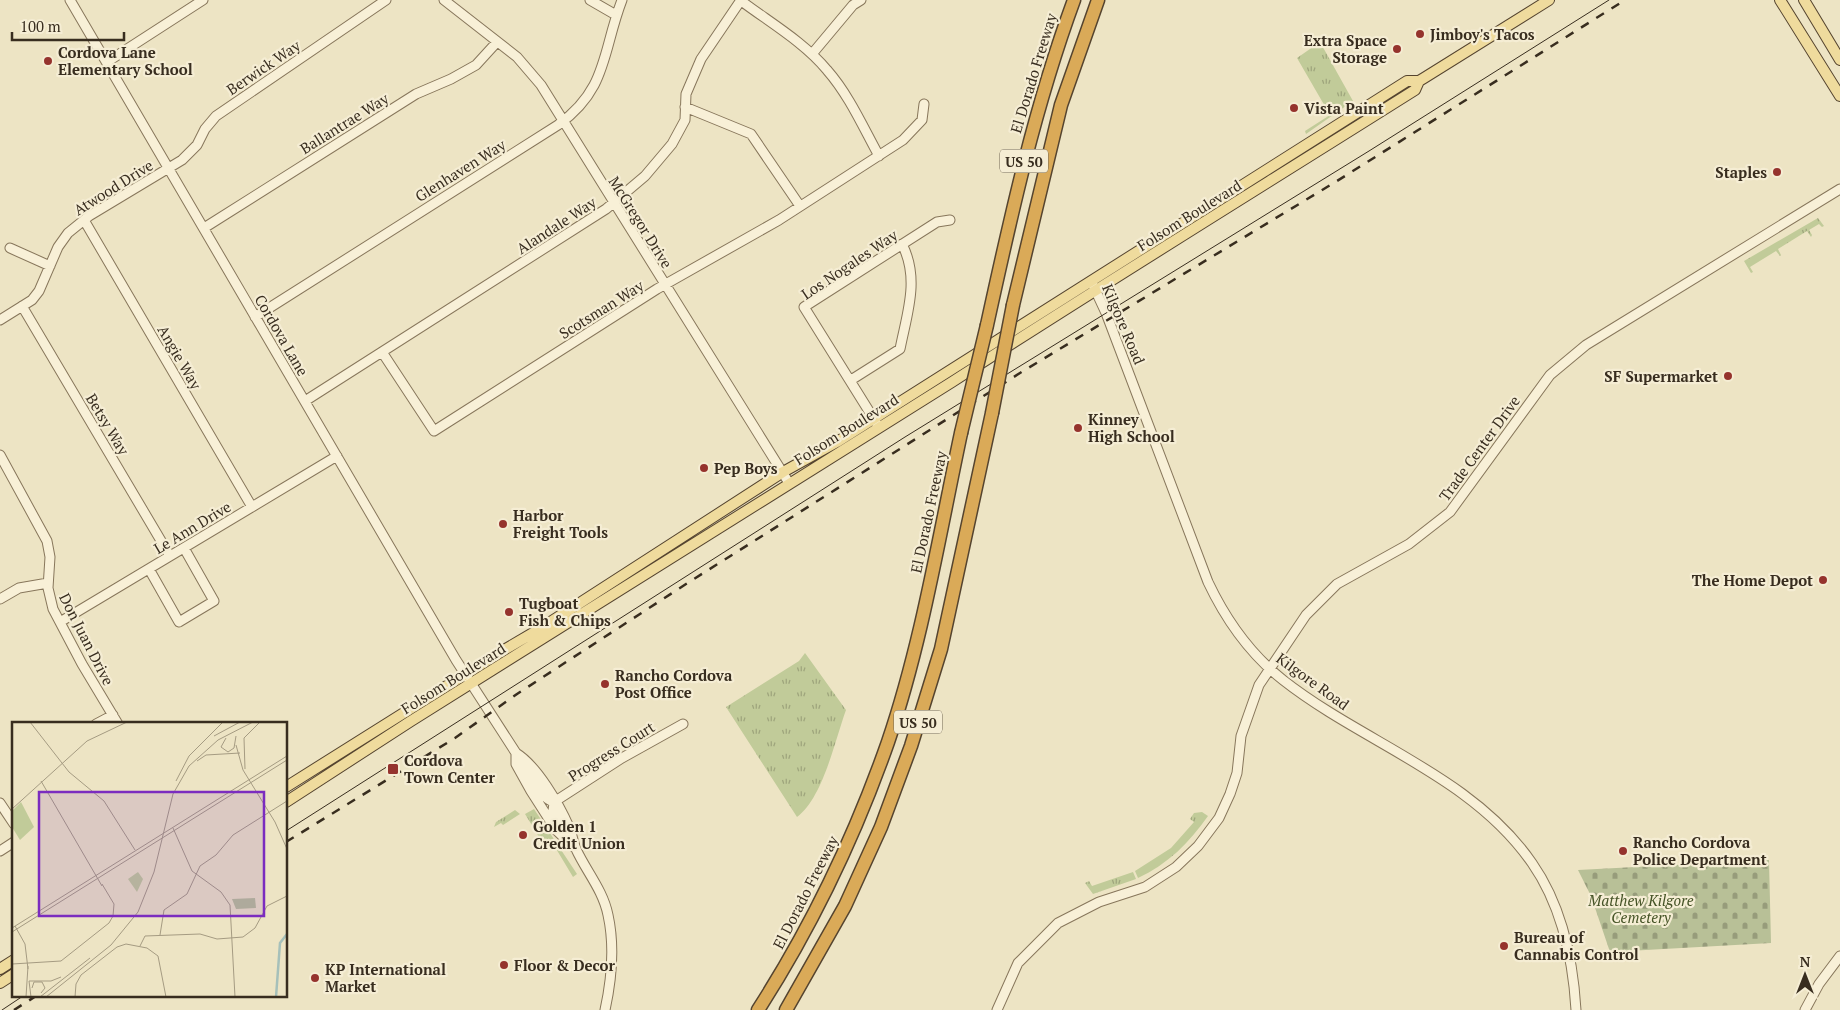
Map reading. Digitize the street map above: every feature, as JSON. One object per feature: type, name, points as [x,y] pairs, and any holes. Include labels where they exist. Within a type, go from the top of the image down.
[{"type":"highway","name":"El Dorado Freeway","points":[[758,1010],[784,969],[824,895],[859,819],[888,741],[912,661],[961,434],[1032,127],[1056,49],[1074,0]]},
{"type":"highway","name":"US 50","points":[[786,1010],[804,982],[845,906],[881,827],[911,746],[941,649],[992,413],[1013,305],[1061,106],[1098,0]]},
{"type":"main road","name":"Folsom Boulevard","points":[[288,801],[789,483],[876,422],[1292,157],[1303,153],[1304,145],[1407,81],[1419,81],[1548,0]]},
{"type":"main road","points":[[1780,0],[1840,96]]},
{"type":"main road","points":[[1804,0],[1840,60]]},
{"type":"main road","name":"Folsom Boulevard","points":[[1093,285],[1272,180],[1415,90],[1419,81]]},
{"type":"main road","points":[[1272,180],[1277,170],[1292,157]]},
{"type":"main road","name":"Folsom Boulevard","points":[[288,786],[538,630],[783,472],[876,422]]},
{"type":"main road","points":[[587,611],[592,602],[615,586],[616,578]]},
{"type":"main road","points":[[288,794],[331,767],[338,754]]},
{"type":"main road","points":[[0,969],[12,961]]},
{"type":"main road","points":[[0,983],[12,975]]},
{"type":"street","name":"Cordova Lane","points":[[70,0],[466,674],[516,753],[529,761],[570,828],[576,849]]},
{"type":"street","name":"Berwick Way","points":[[168,168],[190,153],[216,116],[386,0]]},
{"type":"street","name":"McGregor Drive","points":[[444,0],[528,69],[541,85],[613,204],[738,398],[789,483]]},
{"type":"street","points":[[590,0],[616,15]]},
{"type":"street","name":"Glenhaven Way","points":[[255,317],[562,122],[582,104],[596,84],[622,0]]},
{"type":"street","points":[[740,0],[812,54],[828,70],[844,93],[879,156]]},
{"type":"street","name":"Alandale Way","points":[[305,401],[613,204],[645,176],[672,144],[685,120],[686,94],[700,59],[740,0]]},
{"type":"street","points":[[812,54],[853,5],[861,0]]},
{"type":"street","points":[[107,62],[197,2]]},
{"type":"street","name":"Ballantrae Way","points":[[204,228],[416,94],[452,79],[476,65],[497,42]]},
{"type":"street","name":"Scotsman Way","points":[[382,352],[434,431],[664,285],[800,206],[879,156],[915,129],[924,116],[924,104]]},
{"type":"street","points":[[685,107],[751,134],[800,206]]},
{"type":"street","name":"Atwood Drive","points":[[0,320],[39,292],[61,242],[84,220],[168,168]]},
{"type":"street","name":"Trade Center Drive","points":[[997,1010],[1018,963],[1058,923],[1099,902],[1145,887],[1188,856],[1208,834],[1230,794],[1237,773],[1240,736],[1254,697],[1269,668],[1306,615],[1337,584],[1409,544],[1450,512],[1550,375],[1558,367],[1586,345],[1840,189]]},
{"type":"street","name":"Angie Way","points":[[84,220],[252,507]]},
{"type":"street","name":"Los Nogales Way","points":[[876,422],[804,307],[937,222],[950,220]]},
{"type":"street","points":[[851,380],[900,349],[913,277],[910,261],[902,244]]},
{"type":"street","points":[[10,248],[50,266]]},
{"type":"street","name":"Kilgore Road","points":[[1093,285],[1215,596],[1246,645],[1284,681],[1459,792],[1491,816],[1508,834],[1532,863],[1561,924],[1572,964],[1576,1010]]},
{"type":"street","name":"Betsy Way","points":[[22,306],[170,556]]},
{"type":"street","name":"Don Juan Drive","points":[[0,455],[47,541],[50,556],[49,599],[117,722]]},
{"type":"street","name":"Le Ann Drive","points":[[60,622],[337,456]]},
{"type":"street","points":[[149,568],[179,622],[214,601],[184,548]]},
{"type":"street","points":[[0,599],[19,588],[48,583]]},
{"type":"street","points":[[100,722],[113,715]]},
{"type":"street","name":"Progress Court","points":[[554,802],[622,758],[683,724]]},
{"type":"street","points":[[516,753],[516,764],[564,840],[576,849],[594,878],[608,914],[613,952],[605,1010]]},
{"type":"street","points":[[516,764],[526,768],[542,796],[554,802],[552,812],[564,832],[564,840]]},
{"type":"street","points":[[0,803],[12,821]]},
{"type":"street","points":[[0,851],[12,843]]},
{"type":"street","points":[[1805,1010],[1819,984],[1840,956]]},
{"type":"green space","points":[[1320,42],[1353,101],[1306,134],[1305,131],[1330,115],[1297,58]]},
{"type":"green space","points":[[1818,218],[1824,226],[1822,227],[1819,224],[1809,230],[1812,235],[1811,237],[1807,231],[1778,249],[1780,256],[1776,251],[1750,267],[1753,272],[1751,273],[1744,261]]},
{"type":"green space","points":[[805,653],[846,710],[821,783],[806,808],[797,817],[726,707],[799,661]]},
{"type":"green space","points":[[534,809],[577,874],[573,877],[555,847],[552,846],[549,850],[544,845],[525,814]]},
{"type":"green space","points":[[515,810],[520,814],[503,825],[501,823],[494,827],[496,822]]},
{"type":"green space","points":[[1202,812],[1208,816],[1185,844],[1159,866],[1138,878],[1135,871],[1171,848],[1194,822],[1190,819],[1194,813]]},
{"type":"green space","name":"Matthew Kilgore Cemetery","points":[[1769,860],[1771,943],[1610,952],[1591,896],[1578,870]]},
{"type":"green space","points":[[1133,872],[1136,879],[1093,894],[1085,883],[1089,881],[1092,886]]},
{"type":"tram line","points":[[288,830],[905,437],[1369,151],[1609,0]]},
{"type":"tram line","points":[[2,1010],[20,998]]},
{"type":"railway","points":[[288,841],[455,738],[517,694],[686,584],[1020,373],[1337,181],[1625,0]]},
{"type":"railway","points":[[14,1010],[33,998]]},
{"type":"place","name":"Jimboy's Tacos","points":[[1420,34]]},
{"type":"place","name":"Extra Space Storage","points":[[1397,49]]},
{"type":"place","name":"Cordova Lane Elementary School","points":[[48,61]]},
{"type":"place","name":"Vista Paint","points":[[1294,108]]},
{"type":"place","name":"Staples","points":[[1777,172]]},
{"type":"place","name":"SF Supermarket","points":[[1728,376]]},
{"type":"place","name":"Kinney High School","points":[[1078,428]]},
{"type":"place","name":"Pep Boys","points":[[704,468]]},
{"type":"place","name":"Harbor Freight Tools","points":[[503,524]]},
{"type":"place","name":"The Home Depot","points":[[1823,580]]},
{"type":"place","name":"Tugboat Fish & Chips","points":[[509,612]]},
{"type":"place","name":"Rancho Cordova Post Office","points":[[605,684]]},
{"type":"place","name":"Cordova Town Center","points":[[393,769]]},
{"type":"place","name":"Golden 1 Credit Union","points":[[523,835]]},
{"type":"place","name":"Rancho Cordova Police Department","points":[[1623,851]]},
{"type":"place","name":"Bureau of Cannabis Control","points":[[1504,946]]},
{"type":"place","name":"Floor & Decor","points":[[504,965]]},
{"type":"place","name":"KP International Market","points":[[315,978]]}]
